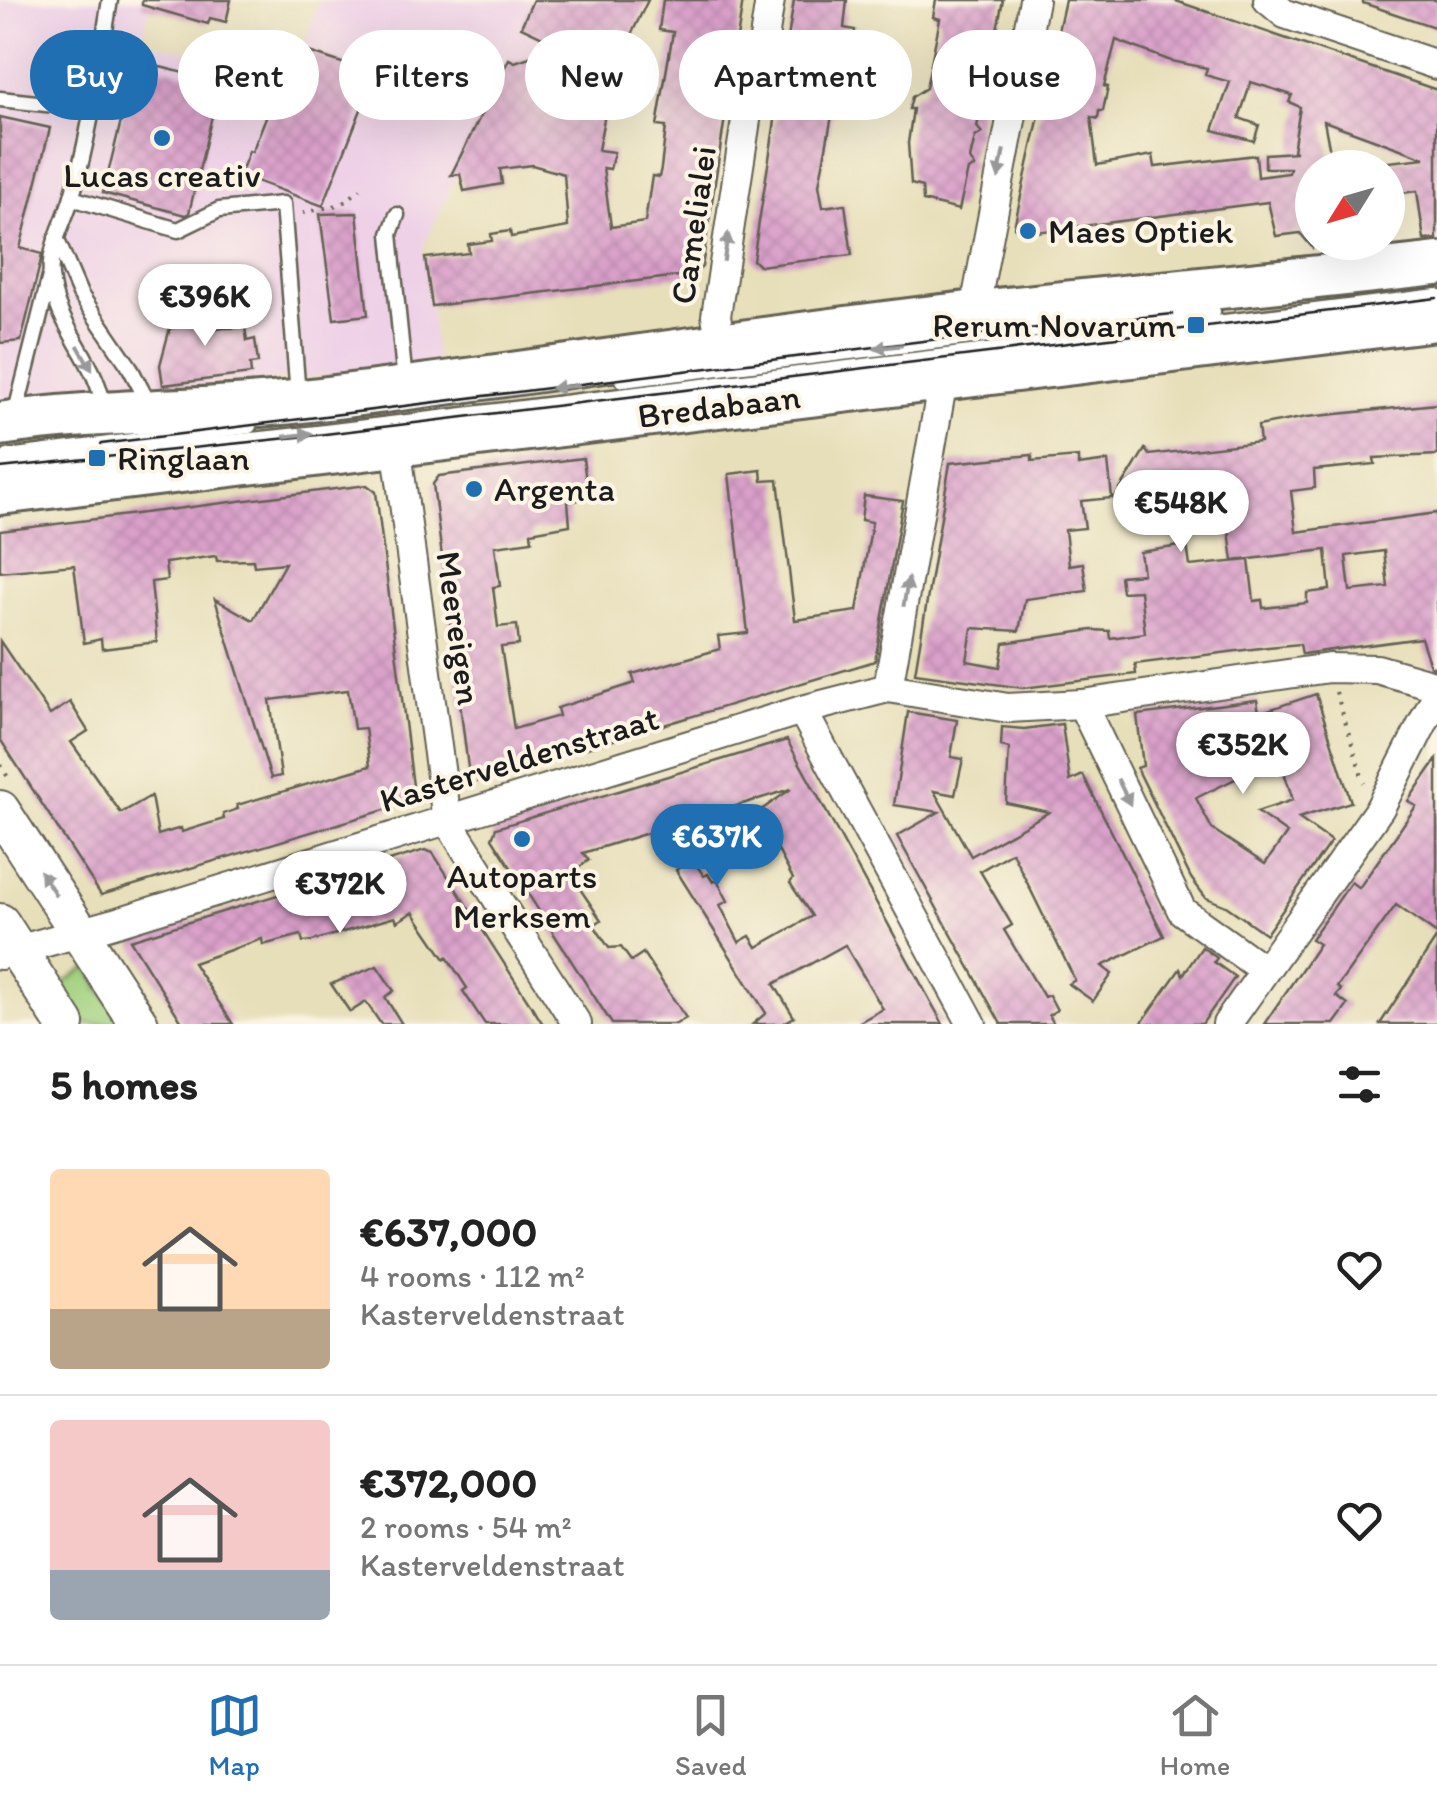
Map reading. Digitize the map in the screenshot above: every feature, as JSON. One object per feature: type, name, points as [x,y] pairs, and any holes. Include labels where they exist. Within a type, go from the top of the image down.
[{"type":"main road","name":"Bredabaan","points":[[4,435],[105,413],[203,411],[299,402],[974,313],[1437,264]]},
{"type":"main road","name":"Bredabaan","points":[[0,493],[1437,319]]},
{"type":"street","name":"Camelialei","points":[[721,344],[716,316],[750,94],[758,78],[770,0]]},
{"type":"street","points":[[974,313],[1034,0]]},
{"type":"street","points":[[1268,0],[1285,14],[1437,65]]},
{"type":"street","points":[[943,380],[888,688],[1008,708],[1082,704],[1329,668],[1377,669],[1437,686]]},
{"type":"street","name":"Meereigen","points":[[396,444],[448,820],[576,1024]]},
{"type":"street","name":"Kasterveldenstraat","points":[[5,943],[80,932],[802,710],[888,688]]},
{"type":"street","points":[[1226,1024],[1380,808],[1437,695]]},
{"type":"street","points":[[1082,704],[1182,911],[1264,970]]},
{"type":"street","points":[[802,710],[972,1024]]},
{"type":"street","points":[[0,810],[139,1024]]},
{"type":"street","points":[[5,943],[65,1024]]},
{"type":"lane","points":[[105,30],[110,0]]},
{"type":"lane","points":[[0,98],[30,102]]},
{"type":"lane","points":[[90,120],[72,198],[56,237],[50,275],[4,435],[1437,288]]},
{"type":"lane","points":[[72,198],[178,230],[218,210],[283,204],[299,402]]},
{"type":"lane","points":[[396,215],[390,234],[406,388]]},
{"type":"lane","points":[[56,237],[80,294],[129,366],[152,411]]},
{"type":"lane","points":[[50,275],[62,319],[101,385],[105,413]]},
{"type":"lane","points":[[58,304],[70,294],[80,294]]},
{"type":"lane","points":[[0,467],[317,433],[1437,296]]},
{"type":"path","points":[[284,216],[342,204],[361,189]]},
{"type":"path","points":[[1329,668],[1366,789],[1380,808]]},
{"type":"shaded area","points":[[0,0],[151,0],[144,30],[30,30],[30,120],[158,120],[158,45],[178,49],[178,120],[319,120],[319,30],[309,30],[318,0],[649,0],[635,30],[525,30],[525,120],[591,120],[564,176],[524,163],[523,167],[457,175],[423,247],[437,366],[0,403]]},
{"type":"green space","points":[[87,968],[123,1024],[84,1024],[59,986]]},
{"type":"building","points":[[142,0],[231,0],[226,22],[210,18],[208,24],[142,5]]},
{"type":"building","points":[[533,0],[648,0],[633,30],[521,27]]},
{"type":"building","points":[[663,0],[743,0],[738,30],[679,30],[679,120],[725,120],[702,267],[695,274],[432,306],[425,258],[469,253],[468,244],[492,241],[491,234],[510,231],[511,237],[568,227],[564,174],[532,165],[500,169],[502,184],[464,191],[460,174],[451,175],[478,120],[505,120],[505,67],[509,59],[515,62],[525,59],[525,120],[604,120],[598,150],[614,152],[610,169],[603,168],[611,227],[645,222],[652,176],[659,177],[666,127],[657,126],[673,32],[659,30]]},
{"type":"building","points":[[794,0],[847,0],[844,28],[855,30],[789,30]]},
{"type":"building","points":[[936,0],[1003,0],[997,30],[938,30],[940,19],[933,17]]},
{"type":"building","points":[[1065,0],[1173,0],[1437,90],[1437,239],[1424,240],[1417,191],[1405,193],[1405,160],[1425,158],[1324,121],[1330,150],[1293,151],[1300,107],[1289,102],[1292,95],[1251,82],[1239,118],[1259,125],[1254,141],[1213,130],[1230,82],[1205,75],[1207,68],[1171,61],[1116,40],[1104,86],[1108,87],[1103,111],[1096,118],[1096,30],[1058,30]]},
{"type":"building","points":[[1437,0],[1437,28],[1363,3]]},
{"type":"building","points":[[319,55],[339,62],[339,120],[357,120],[323,206],[240,175],[249,151],[252,152],[265,120],[319,120]]},
{"type":"building","points":[[932,58],[932,120],[978,120],[977,127],[982,133],[975,137],[970,159],[975,167],[968,170],[959,210],[923,201],[922,187],[911,184],[908,143],[912,97],[926,88]]},
{"type":"building","name":"Lucas creativ","points":[[158,66],[178,72],[178,120],[211,120],[189,213],[103,193],[121,120],[158,120]]},
{"type":"building","points":[[0,117],[50,128],[20,248],[42,254],[40,264],[21,341],[0,343]]},
{"type":"building","points":[[775,120],[831,120],[819,185],[823,207],[845,204],[852,255],[759,266],[753,260]]},
{"type":"building","points":[[1038,120],[1091,120],[1097,165],[1153,155],[1155,167],[1256,155],[1258,177],[1289,173],[1290,168],[1265,168],[1265,154],[1295,152],[1295,234],[1276,236],[1268,202],[1021,234],[1014,227]]},
{"type":"building","points":[[357,213],[368,315],[334,319],[320,214]]},
{"type":"building","points":[[202,298],[206,329],[245,327],[247,341],[255,339],[258,363],[250,364],[251,374],[163,385],[160,365],[170,328],[182,326],[177,303]]},
{"type":"building","points":[[1437,404],[1437,455],[1374,458],[1375,464],[1314,470],[1315,488],[1291,491],[1296,532],[1437,513],[1437,668],[1430,666],[1421,638],[1302,654],[1300,644],[1268,647],[1135,664],[1136,674],[1023,688],[915,673],[950,463],[1032,455],[1032,461],[1078,457],[1078,465],[1108,461],[1112,498],[1081,501],[1085,528],[1065,530],[1069,565],[1083,563],[1087,591],[1025,599],[1019,631],[972,628],[967,661],[1000,667],[1004,643],[1092,630],[1109,631],[1110,638],[1145,633],[1140,591],[1122,592],[1120,576],[1143,574],[1140,552],[1187,545],[1190,566],[1249,560],[1254,601],[1262,600],[1263,608],[1307,603],[1307,593],[1330,590],[1326,550],[1233,561],[1225,500],[1163,510],[1161,506],[1145,508],[1144,494],[1115,498],[1145,449],[1149,455],[1260,442],[1258,426]],"holes":[[[1384,551],[1388,587],[1350,591],[1346,556]]]},
{"type":"building","points":[[583,458],[588,498],[568,502],[570,525],[531,532],[532,541],[495,546],[500,586],[493,587],[498,627],[517,625],[519,645],[501,647],[514,729],[559,716],[557,708],[635,683],[632,674],[720,649],[718,636],[748,633],[729,474],[761,470],[762,481],[778,480],[795,620],[857,611],[872,522],[861,520],[864,496],[903,501],[875,661],[478,781],[476,775],[469,776],[433,484],[439,476]]},
{"type":"building","points":[[367,485],[376,492],[414,794],[408,803],[101,895],[0,739],[0,641],[50,715],[70,702],[88,731],[71,742],[121,813],[151,796],[158,835],[224,819],[223,814],[238,809],[237,805],[370,766],[365,728],[354,729],[348,690],[270,700],[281,776],[271,778],[215,599],[253,620],[285,563],[254,566],[253,560],[217,561],[216,556],[165,563],[167,580],[151,582],[157,642],[102,649],[101,639],[84,643],[74,565],[0,572],[0,531]]},
{"type":"building","points":[[1316,694],[1351,802],[1298,818],[1331,841],[1266,934],[1226,906],[1206,898],[1191,878],[1137,768],[1143,766],[1137,715],[1257,700],[1259,713]],"holes":[[[1270,729],[1293,800],[1257,812],[1287,833],[1265,864],[1212,829],[1196,798],[1243,775],[1230,739],[1238,737],[1238,733]]]},
{"type":"building","points":[[908,712],[957,720],[951,757],[963,759],[955,795],[934,791],[971,856],[1049,812],[1006,803],[1009,748],[1001,746],[1002,727],[1024,729],[1062,724],[1070,781],[1083,775],[1164,936],[1102,966],[1112,974],[1093,1001],[1069,984],[1075,980],[1012,852],[980,871],[1012,925],[1004,930],[1044,997],[1049,995],[1057,1010],[1049,1015],[1054,1024],[1001,1024],[897,836],[939,812],[894,805]]},
{"type":"building","points":[[787,740],[943,1024],[856,1024],[883,1009],[845,945],[774,984],[794,1017],[782,1024],[753,1024],[766,1013],[676,870],[692,859],[704,876],[708,874],[713,882],[717,880],[728,901],[720,905],[739,942],[750,936],[757,947],[812,916],[790,883],[793,879],[772,839],[754,815],[791,789],[583,853],[589,860],[570,874],[601,920],[594,925],[609,948],[621,947],[631,961],[643,953],[686,1018],[676,1024],[612,1024],[492,838],[496,828]]},
{"type":"building","points":[[1437,759],[1437,934],[1396,905],[1337,987],[1341,990],[1336,996],[1348,1005],[1334,1024],[1264,1024],[1319,944],[1311,939],[1351,882],[1359,888],[1416,806],[1408,801]]},
{"type":"building","points":[[425,850],[433,853],[543,1024],[485,1024],[463,991],[467,988],[413,912],[397,922],[395,917],[312,941],[303,942],[301,935],[263,945],[262,939],[193,963],[233,1024],[183,1024],[130,940]]},
{"type":"building","points":[[1437,937],[1437,1024],[1380,1024]]},
{"type":"building","points":[[1202,947],[1217,958],[1214,962],[1235,977],[1202,1024],[1141,1024],[1180,969],[1183,975]]},
{"type":"building","points":[[377,966],[394,991],[385,997],[402,1024],[381,1024],[366,1002],[350,1012],[331,984]]},
{"type":"tram line","points":[[0,468],[317,435],[1437,298]]},
{"type":"tram line","points":[[101,444],[987,333],[1173,314]]},
{"type":"place","name":"Lucas creativ","points":[[162,138]]},
{"type":"place","name":"Maes Optiek","points":[[1028,231]]},
{"type":"place","name":"Rerum Novarum","points":[[1196,325]]},
{"type":"place","name":"Ringlaan","points":[[97,458]]},
{"type":"place","name":"Argenta","points":[[474,489]]},
{"type":"place","name":"Autoparts Merksem","points":[[522,839]]}]
